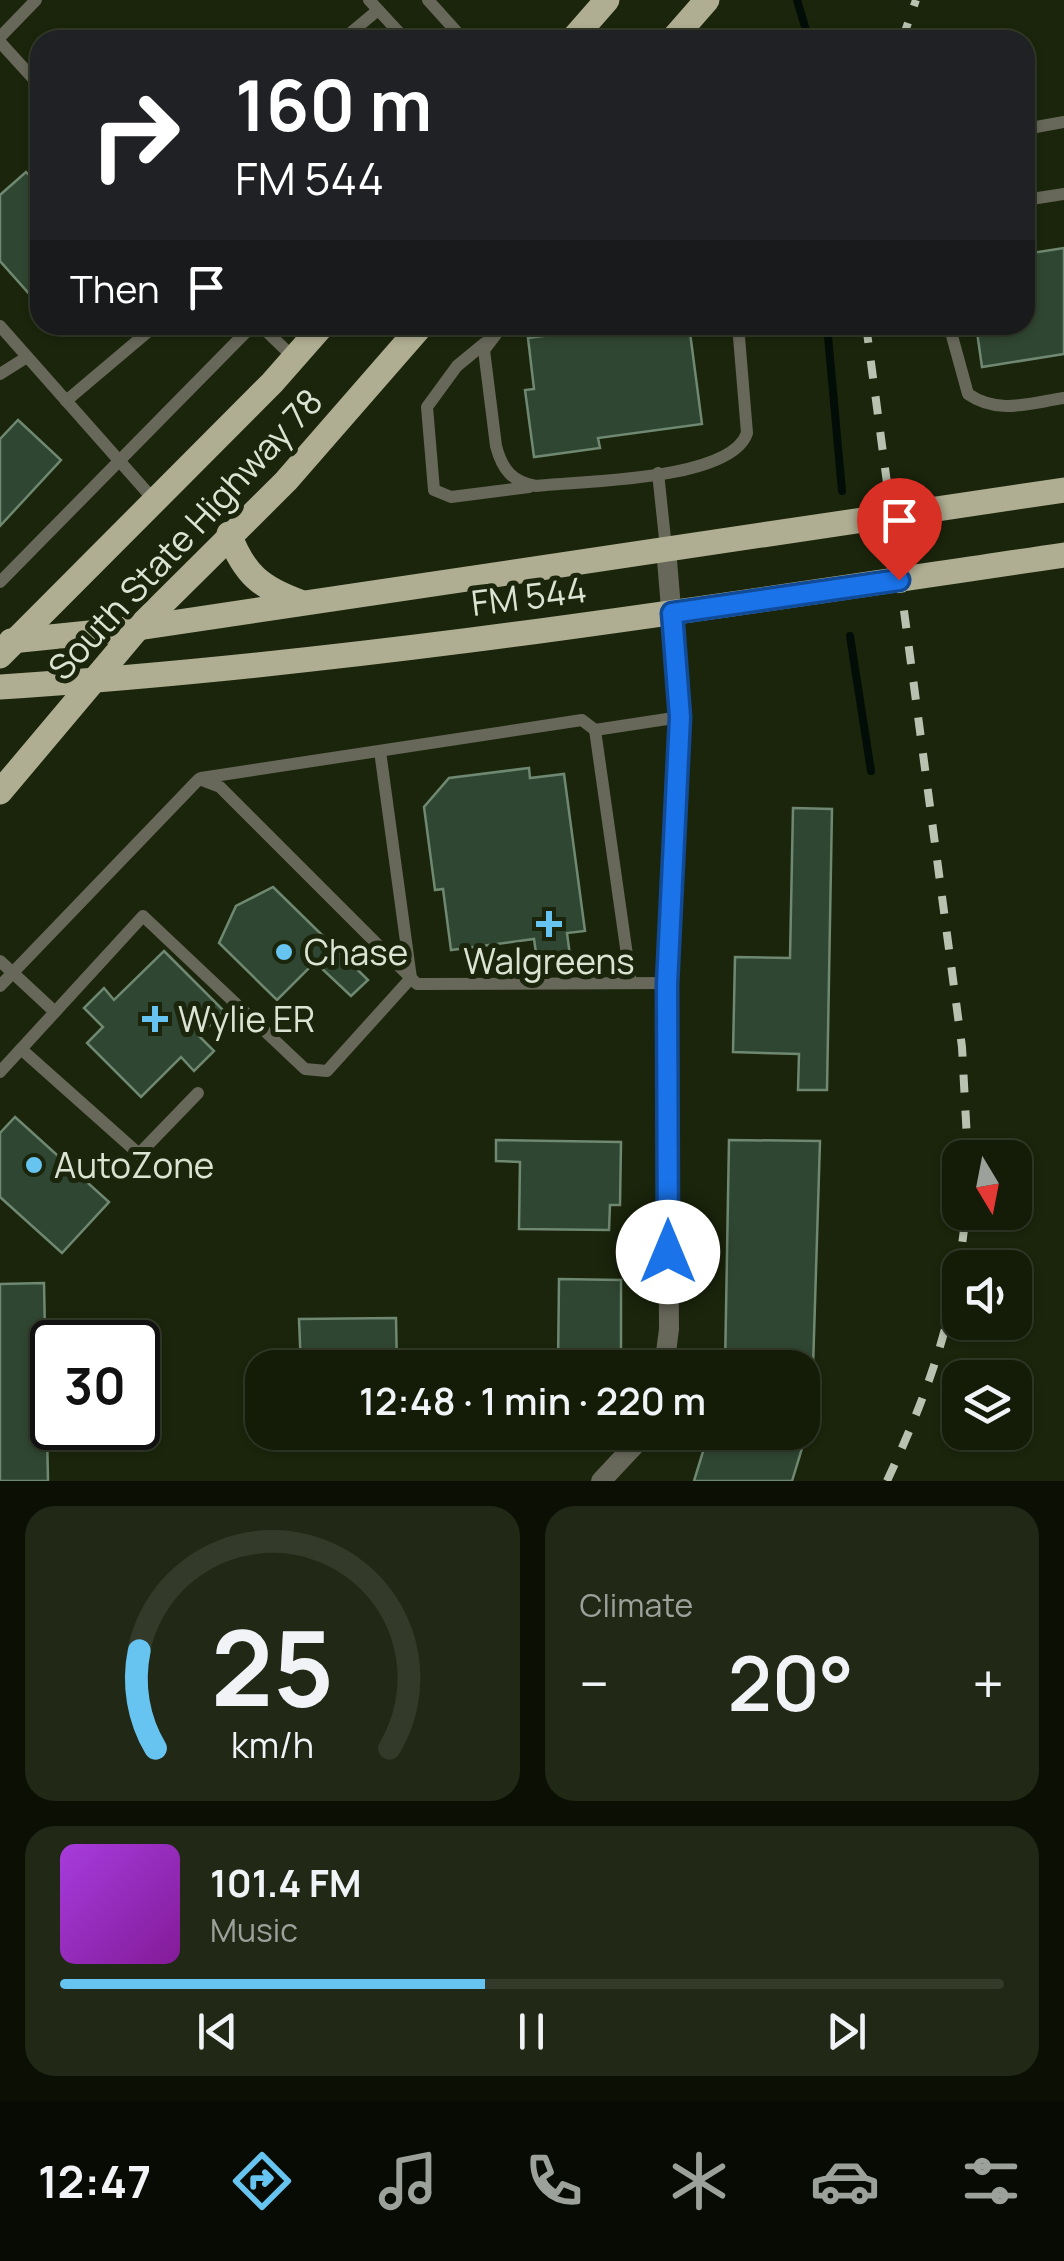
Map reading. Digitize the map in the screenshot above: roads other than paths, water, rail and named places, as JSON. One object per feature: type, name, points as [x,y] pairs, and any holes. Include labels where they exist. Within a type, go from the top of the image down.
[{"type":"main road","points":[[581,30],[607,0]]},
{"type":"main road","points":[[681,30],[707,0]]},
{"type":"main road","name":"South State Highway 78","points":[[6,648],[314,335]]},
{"type":"main road","name":"South State Highway 78","points":[[0,792],[138,628],[286,480],[413,335]]},
{"type":"main road","name":"FM 544","points":[[6,648],[1064,490]]},
{"type":"main road","points":[[229,534],[240,563],[258,584],[304,603]]},
{"type":"main road","name":"FM 544","points":[[0,688],[187,675],[672,613],[1064,555]]},
{"type":"street","points":[[666,548],[680,717],[667,984],[666,1350]]},
{"type":"street","points":[[601,1481],[630,1450]]},
{"type":"lane","points":[[30,74],[0,40],[36,0]]},
{"type":"lane","points":[[428,0],[455,30]]},
{"type":"lane","points":[[351,30],[373,5],[397,30]]},
{"type":"lane","points":[[1035,127],[1064,122]]},
{"type":"lane","points":[[1035,198],[1064,194]]},
{"type":"lane","points":[[0,326],[154,500]]},
{"type":"lane","points":[[66,401],[144,335]]},
{"type":"lane","points":[[0,582],[247,335]]},
{"type":"lane","points":[[268,335],[294,358]]},
{"type":"lane","points":[[493,335],[458,366],[426,407],[434,490],[451,497],[704,466],[729,455],[744,441],[746,408],[739,335]]},
{"type":"lane","points":[[952,335],[968,394],[984,405],[1004,408],[1064,398]]},
{"type":"lane","points":[[489,340],[485,362],[500,460],[513,479],[536,486]]},
{"type":"lane","points":[[0,374],[27,357]]},
{"type":"lane","points":[[658,472],[666,548]]},
{"type":"lane","points":[[595,730],[680,717]]},
{"type":"lane","points":[[0,986],[198,778],[582,720],[595,730],[630,983]]},
{"type":"lane","points":[[0,1072],[143,916],[305,1069],[327,1072],[411,978],[380,751]]},
{"type":"lane","points":[[198,778],[220,787],[417,984],[667,984]]},
{"type":"lane","points":[[0,961],[55,1012]]},
{"type":"lane","points":[[21,1049],[140,1154],[198,1093]]},
{"type":"waterway","points":[[797,0],[806,30]]},
{"type":"waterway","points":[[828,335],[842,491]]},
{"type":"waterway","points":[[850,636],[871,771]]},
{"type":"railway","points":[[906,30],[916,0]]},
{"type":"railway","points":[[867,335],[962,1047],[967,1140]]},
{"type":"railway","points":[[887,1481],[939,1350],[964,1230]]},
{"type":"place","name":"Walgreens","points":[[549,924]]},
{"type":"place","name":"Chase","points":[[284,952]]},
{"type":"place","name":"Wylie ER","points":[[155,1019]]},
{"type":"place","name":"AutoZone","points":[[34,1165]]}]
